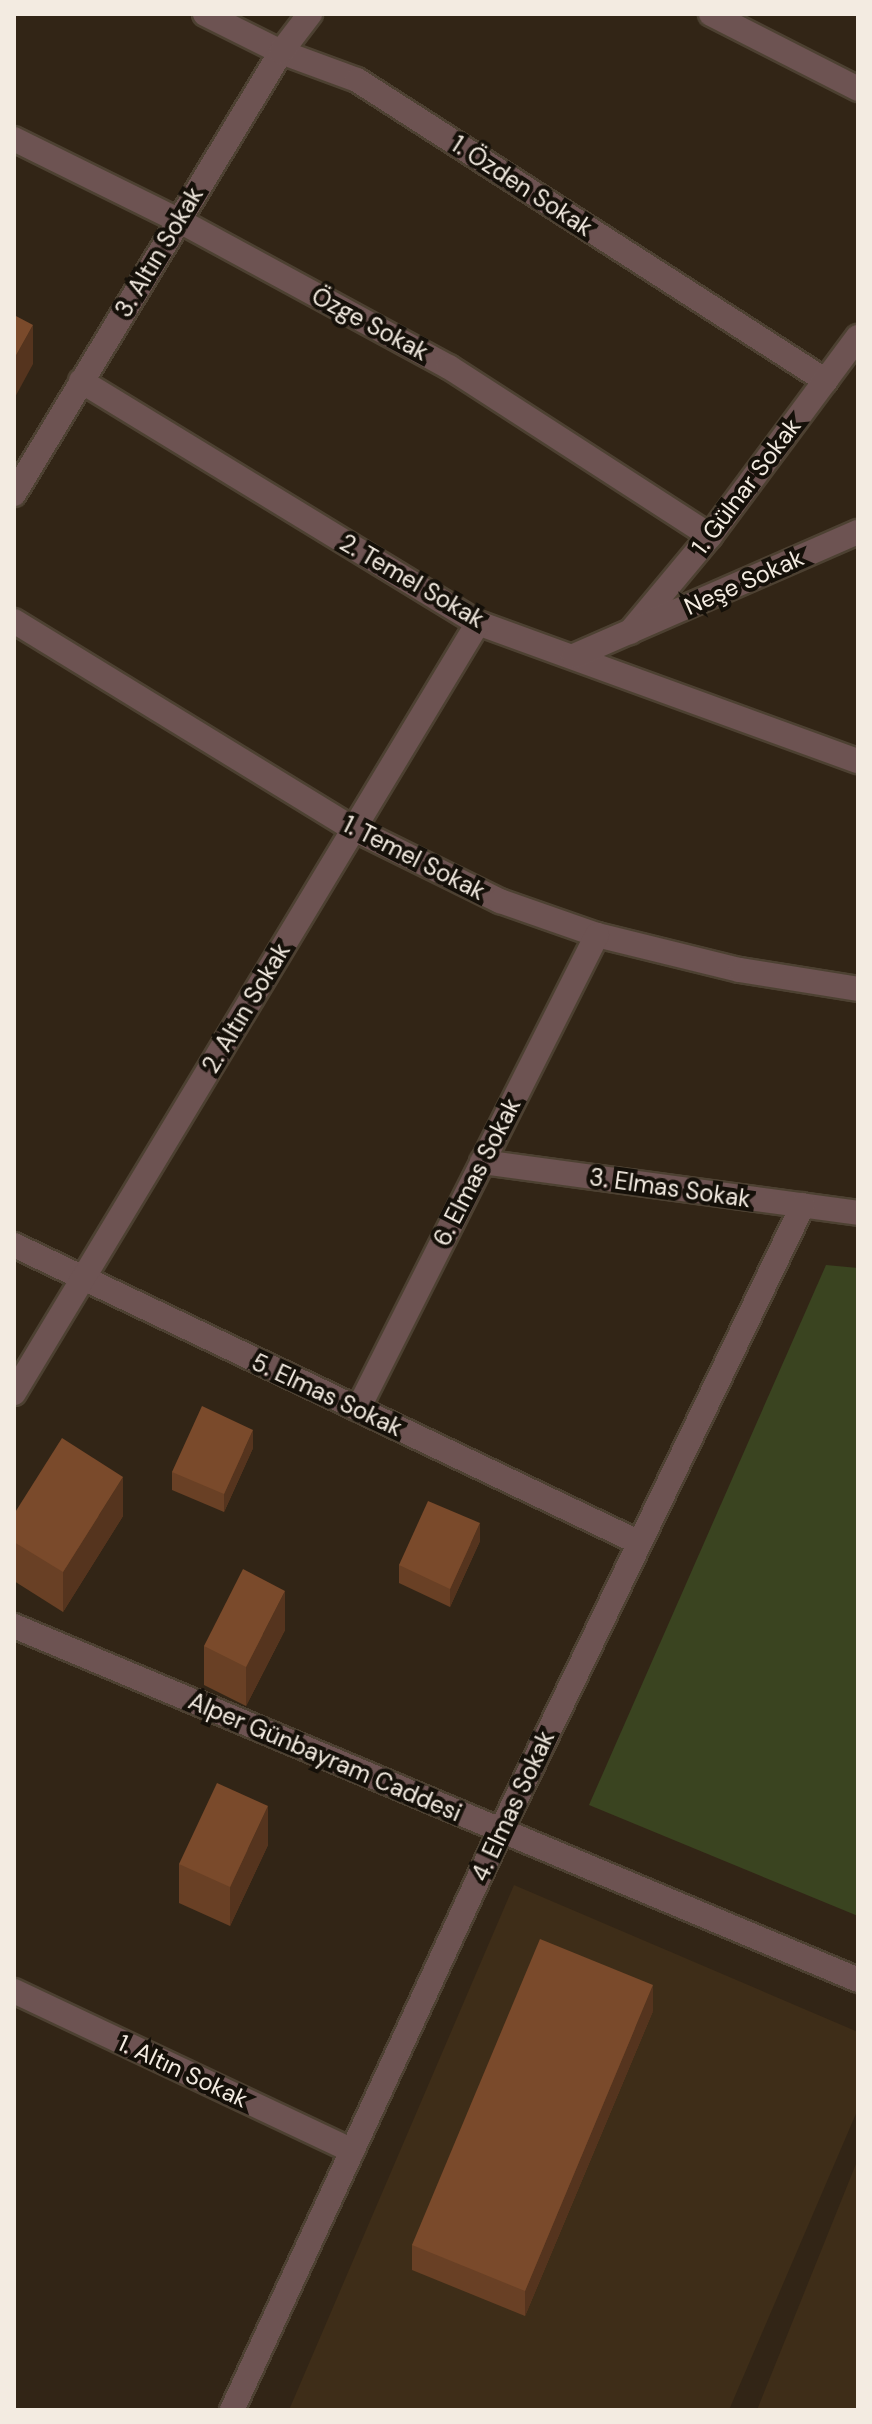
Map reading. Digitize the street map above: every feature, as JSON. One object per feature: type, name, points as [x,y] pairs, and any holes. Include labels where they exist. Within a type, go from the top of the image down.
[{"type":"street","name":"1. Özden Sokak","points":[[205,14],[281,52],[357,80],[826,381]]},
{"type":"street","name":"3. Altın Sokak","points":[[14,494],[281,52],[310,14]]},
{"type":"street","points":[[711,14],[858,89]]},
{"type":"street","name":"Özge Sokak","points":[[14,139],[178,220],[449,367],[710,536]]},
{"type":"street","name":"1. Gülnar Sokak","points":[[630,632],[710,536],[858,337]]},
{"type":"street","name":"2. Temel Sokak","points":[[81,381],[478,623],[858,761]]},
{"type":"street","name":"Neşe Sokak","points":[[574,656],[858,532]]},
{"type":"street","name":"1. Temel Sokak","points":[[14,621],[354,829],[500,901],[597,935],[740,970],[858,989]]},
{"type":"street","name":"2. Altın Sokak","points":[[14,1393],[478,623]]},
{"type":"street","name":"6. Elmas Sokak","points":[[358,1409],[597,935]]},
{"type":"street","name":"3. Elmas Sokak","points":[[482,1162],[858,1213]]},
{"type":"street","name":"4. Elmas Sokak","points":[[232,2410],[501,1830],[803,1205]]},
{"type":"street","name":"5. Elmas Sokak","points":[[14,1245],[640,1543]]},
{"type":"street","name":"Alper Günbayram Caddesi","points":[[14,1626],[858,1980]]},
{"type":"street","name":"1. Altın Sokak","points":[[14,1991],[352,2151]]},
{"type":"shaded area","points":[[514,1885],[858,2032],[858,2109],[729,2410],[289,2410]]},
{"type":"shaded area","points":[[858,2159],[858,2410],[757,2410]]},
{"type":"green space","points":[[826,1265],[858,1268],[858,1916],[589,1805]]},
{"type":"building","points":[[14,315],[33,325],[14,359]]},
{"type":"building","points":[[202,1406],[253,1430],[224,1494],[172,1472]]},
{"type":"building","points":[[62,1438],[123,1477],[63,1572],[14,1542],[14,1514]]},
{"type":"building","points":[[428,1501],[480,1523],[450,1589],[399,1565]]},
{"type":"building","points":[[243,1569],[285,1591],[246,1667],[204,1646]]},
{"type":"building","points":[[217,1783],[268,1806],[230,1887],[179,1864]]},
{"type":"building","points":[[540,1939],[653,1985],[525,2291],[412,2245]]}]
